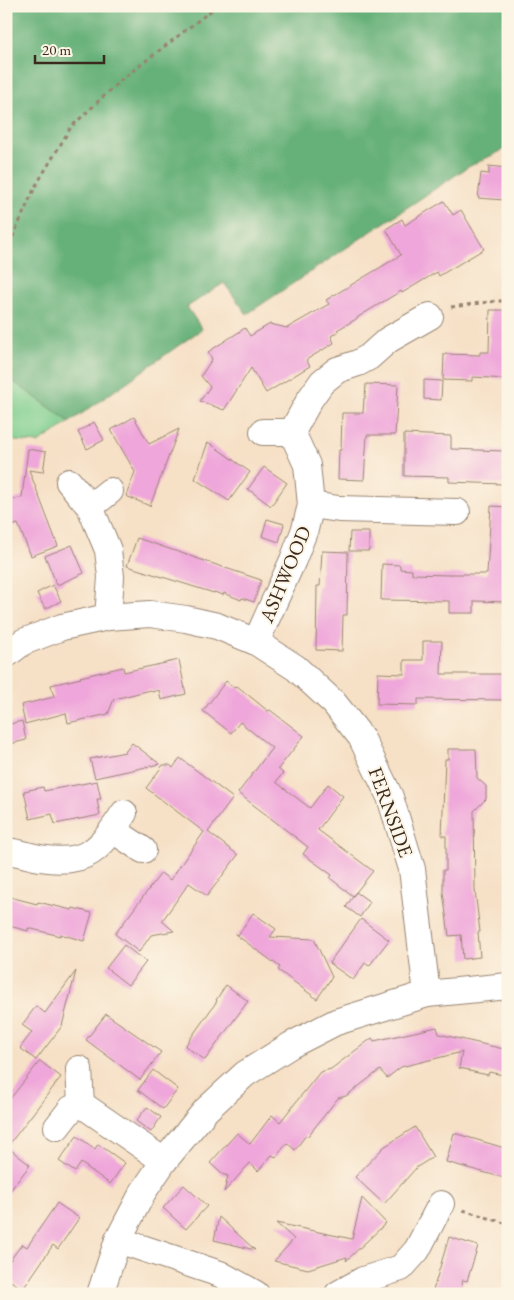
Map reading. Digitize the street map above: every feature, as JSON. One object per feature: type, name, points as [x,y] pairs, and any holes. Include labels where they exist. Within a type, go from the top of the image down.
[{"type":"street","points":[[263,432],[292,432],[310,399],[322,382],[337,370],[358,364],[369,357],[388,340],[408,341],[430,316]]},
{"type":"street","name":"ASHWOOD","points":[[256,642],[293,560],[305,529],[311,505],[307,465],[292,432]]},
{"type":"street","points":[[69,482],[100,499],[110,577],[108,617]]},
{"type":"street","name":"ASHWOOD","points":[[311,505],[339,509],[457,512]]},
{"type":"street","name":"FERNSIDE","points":[[6,655],[23,642],[62,627],[108,617],[150,614],[217,626],[256,642],[296,668],[334,702],[362,737],[390,797],[412,869],[427,994]]},
{"type":"street","points":[[6,851],[64,861],[85,856],[98,846],[118,821],[143,850]]},
{"type":"street","points":[[100,1294],[118,1240],[143,1192],[164,1161],[206,1110],[245,1074],[291,1045],[336,1022],[427,994],[508,986]]},
{"type":"street","points":[[79,1069],[81,1104]]},
{"type":"street","points":[[81,1104],[164,1161]]},
{"type":"street","points":[[57,1127],[71,1109],[81,1104]]},
{"type":"street","points":[[338,1294],[363,1280],[401,1268],[417,1250],[441,1204]]},
{"type":"street","points":[[118,1240],[220,1274],[256,1294]]},
{"type":"path","points":[[6,252],[35,187],[71,127],[121,80],[217,6]]},
{"type":"path","points":[[430,316],[447,308],[508,301]]},
{"type":"path","points":[[441,1204],[508,1224]]},
{"type":"green space","points":[[6,6],[508,6],[508,150],[507,148],[468,167],[247,314],[224,283],[187,307],[202,329],[70,422],[6,376]]},
{"type":"green space","points":[[6,376],[70,422],[38,443],[6,440]]},
{"type":"building","points":[[489,166],[507,168],[504,200],[478,198],[481,173],[489,174]]},
{"type":"building","points":[[444,201],[453,215],[461,210],[484,249],[439,276],[437,272],[402,293],[401,291],[337,330],[338,332],[331,336],[334,343],[306,360],[310,366],[266,393],[251,368],[224,410],[200,401],[210,387],[201,376],[212,359],[208,352],[245,328],[250,336],[270,324],[287,328],[329,304],[326,300],[401,255],[386,229],[402,219],[405,225]]},
{"type":"building","points":[[490,310],[508,310],[507,379],[472,377],[472,381],[443,380],[444,354],[480,355],[480,352],[489,352]]},
{"type":"building","points":[[424,380],[442,381],[441,400],[424,399]]},
{"type":"building","points":[[366,384],[398,385],[395,435],[367,435],[364,480],[338,479],[342,413],[363,413]]},
{"type":"building","points":[[134,417],[149,444],[179,429],[150,506],[126,496],[135,472],[111,430]]},
{"type":"building","points":[[94,422],[104,440],[87,449],[78,432]]},
{"type":"building","points":[[404,434],[451,436],[451,449],[504,451],[503,484],[449,482],[449,477],[404,476]]},
{"type":"building","points":[[208,442],[250,472],[229,501],[195,479]]},
{"type":"building","points":[[28,449],[46,452],[43,472],[29,470],[58,546],[31,556],[18,524],[6,528],[6,502],[22,497]]},
{"type":"building","points":[[264,467],[287,483],[271,506],[248,489]]},
{"type":"building","points":[[491,506],[508,507],[506,576],[508,576],[508,602],[474,601],[474,613],[449,613],[449,601],[381,600],[382,564],[400,565],[400,569],[412,570],[412,574],[487,574]]},
{"type":"building","points":[[267,519],[284,524],[279,542],[262,536]]},
{"type":"building","points":[[350,532],[369,532],[369,551],[349,551]]},
{"type":"building","points":[[137,538],[261,580],[254,602],[242,598],[241,600],[224,593],[223,595],[214,593],[127,566]]},
{"type":"building","points":[[72,545],[84,573],[57,585],[45,556]]},
{"type":"building","points":[[322,551],[348,552],[347,615],[343,615],[342,651],[316,650],[317,586],[320,586]]},
{"type":"building","points":[[53,585],[61,601],[45,609],[37,593]]},
{"type":"building","points":[[423,641],[442,641],[441,674],[506,674],[505,700],[418,699],[418,705],[377,704],[378,673],[404,674],[404,660],[423,660]]},
{"type":"building","points":[[179,660],[186,694],[161,700],[159,690],[152,692],[151,690],[114,699],[108,714],[68,723],[66,713],[25,724],[21,705],[54,697],[51,685],[123,667],[124,672]]},
{"type":"building","points":[[226,681],[235,688],[237,686],[304,736],[278,769],[283,773],[276,782],[310,808],[328,784],[343,796],[318,830],[373,871],[353,896],[330,878],[332,875],[303,854],[308,847],[238,793],[272,748],[240,722],[231,733],[203,711]]},
{"type":"building","points":[[22,721],[26,740],[6,745],[6,725]]},
{"type":"building","points":[[132,743],[160,764],[95,778],[90,759],[125,752]]},
{"type":"building","points":[[448,749],[476,749],[477,778],[486,786],[486,799],[474,811],[475,890],[480,932],[478,932],[480,957],[463,959],[461,935],[449,936],[443,892],[443,870],[446,870],[446,836],[442,836],[445,759],[448,759]]},
{"type":"building","points":[[180,758],[233,798],[208,832],[238,855],[207,896],[189,883],[162,921],[174,931],[151,935],[139,952],[115,934],[161,873],[170,880],[204,832],[146,788],[163,765],[170,765],[173,768]]},
{"type":"building","points":[[97,781],[101,799],[97,799],[100,815],[55,824],[52,814],[30,819],[24,791],[43,787],[44,791]]},
{"type":"building","points":[[356,892],[370,902],[360,917],[346,907]]},
{"type":"building","points":[[6,896],[37,904],[38,902],[92,913],[84,941],[60,934],[60,936],[28,928],[28,931],[6,925]]},
{"type":"building","points":[[253,913],[276,929],[270,937],[314,939],[332,977],[317,999],[278,970],[280,967],[235,934],[238,935]]},
{"type":"building","points":[[361,919],[389,940],[369,966],[365,963],[353,980],[329,963]]},
{"type":"building","points":[[124,945],[146,962],[128,985],[106,968]]},
{"type":"building","points":[[76,971],[62,1026],[36,1060],[20,1048],[32,1032],[22,1025],[36,1006],[45,1013]]},
{"type":"building","points":[[226,985],[248,1001],[205,1060],[185,1046]]},
{"type":"building","points":[[106,1014],[161,1052],[140,1080],[86,1040]]},
{"type":"building","points":[[437,1027],[439,1034],[508,1050],[508,1076],[489,1072],[488,1075],[459,1068],[462,1052],[401,1067],[387,1078],[380,1070],[346,1096],[338,1098],[295,1150],[287,1143],[276,1157],[272,1155],[258,1171],[250,1163],[224,1192],[228,1176],[222,1174],[210,1163],[237,1133],[250,1144],[272,1115],[280,1122],[320,1072],[331,1069],[372,1038],[374,1041]]},
{"type":"building","points":[[40,1061],[61,1077],[7,1147],[30,1165],[6,1196],[6,1104]]},
{"type":"building","points":[[153,1070],[178,1089],[163,1109],[138,1090]]},
{"type":"building","points":[[147,1107],[161,1117],[151,1132],[136,1121]]},
{"type":"building","points":[[415,1127],[433,1157],[417,1167],[384,1204],[355,1177],[384,1147]]},
{"type":"building","points":[[454,1133],[508,1149],[508,1179],[446,1162]]},
{"type":"building","points":[[77,1136],[95,1149],[98,1144],[125,1163],[110,1184],[81,1163],[75,1172],[59,1161]]},
{"type":"building","points":[[184,1185],[207,1206],[186,1229],[163,1208]]},
{"type":"building","points":[[362,1198],[386,1223],[346,1261],[347,1257],[308,1269],[274,1261],[294,1239],[276,1223],[352,1239]]},
{"type":"building","points":[[57,1203],[79,1218],[58,1249],[53,1245],[23,1289],[6,1278],[6,1266],[22,1244],[27,1247]]},
{"type":"building","points":[[219,1217],[255,1250],[214,1240]]},
{"type":"building","points":[[449,1237],[478,1246],[467,1281],[463,1280],[460,1294],[432,1294]]}]
